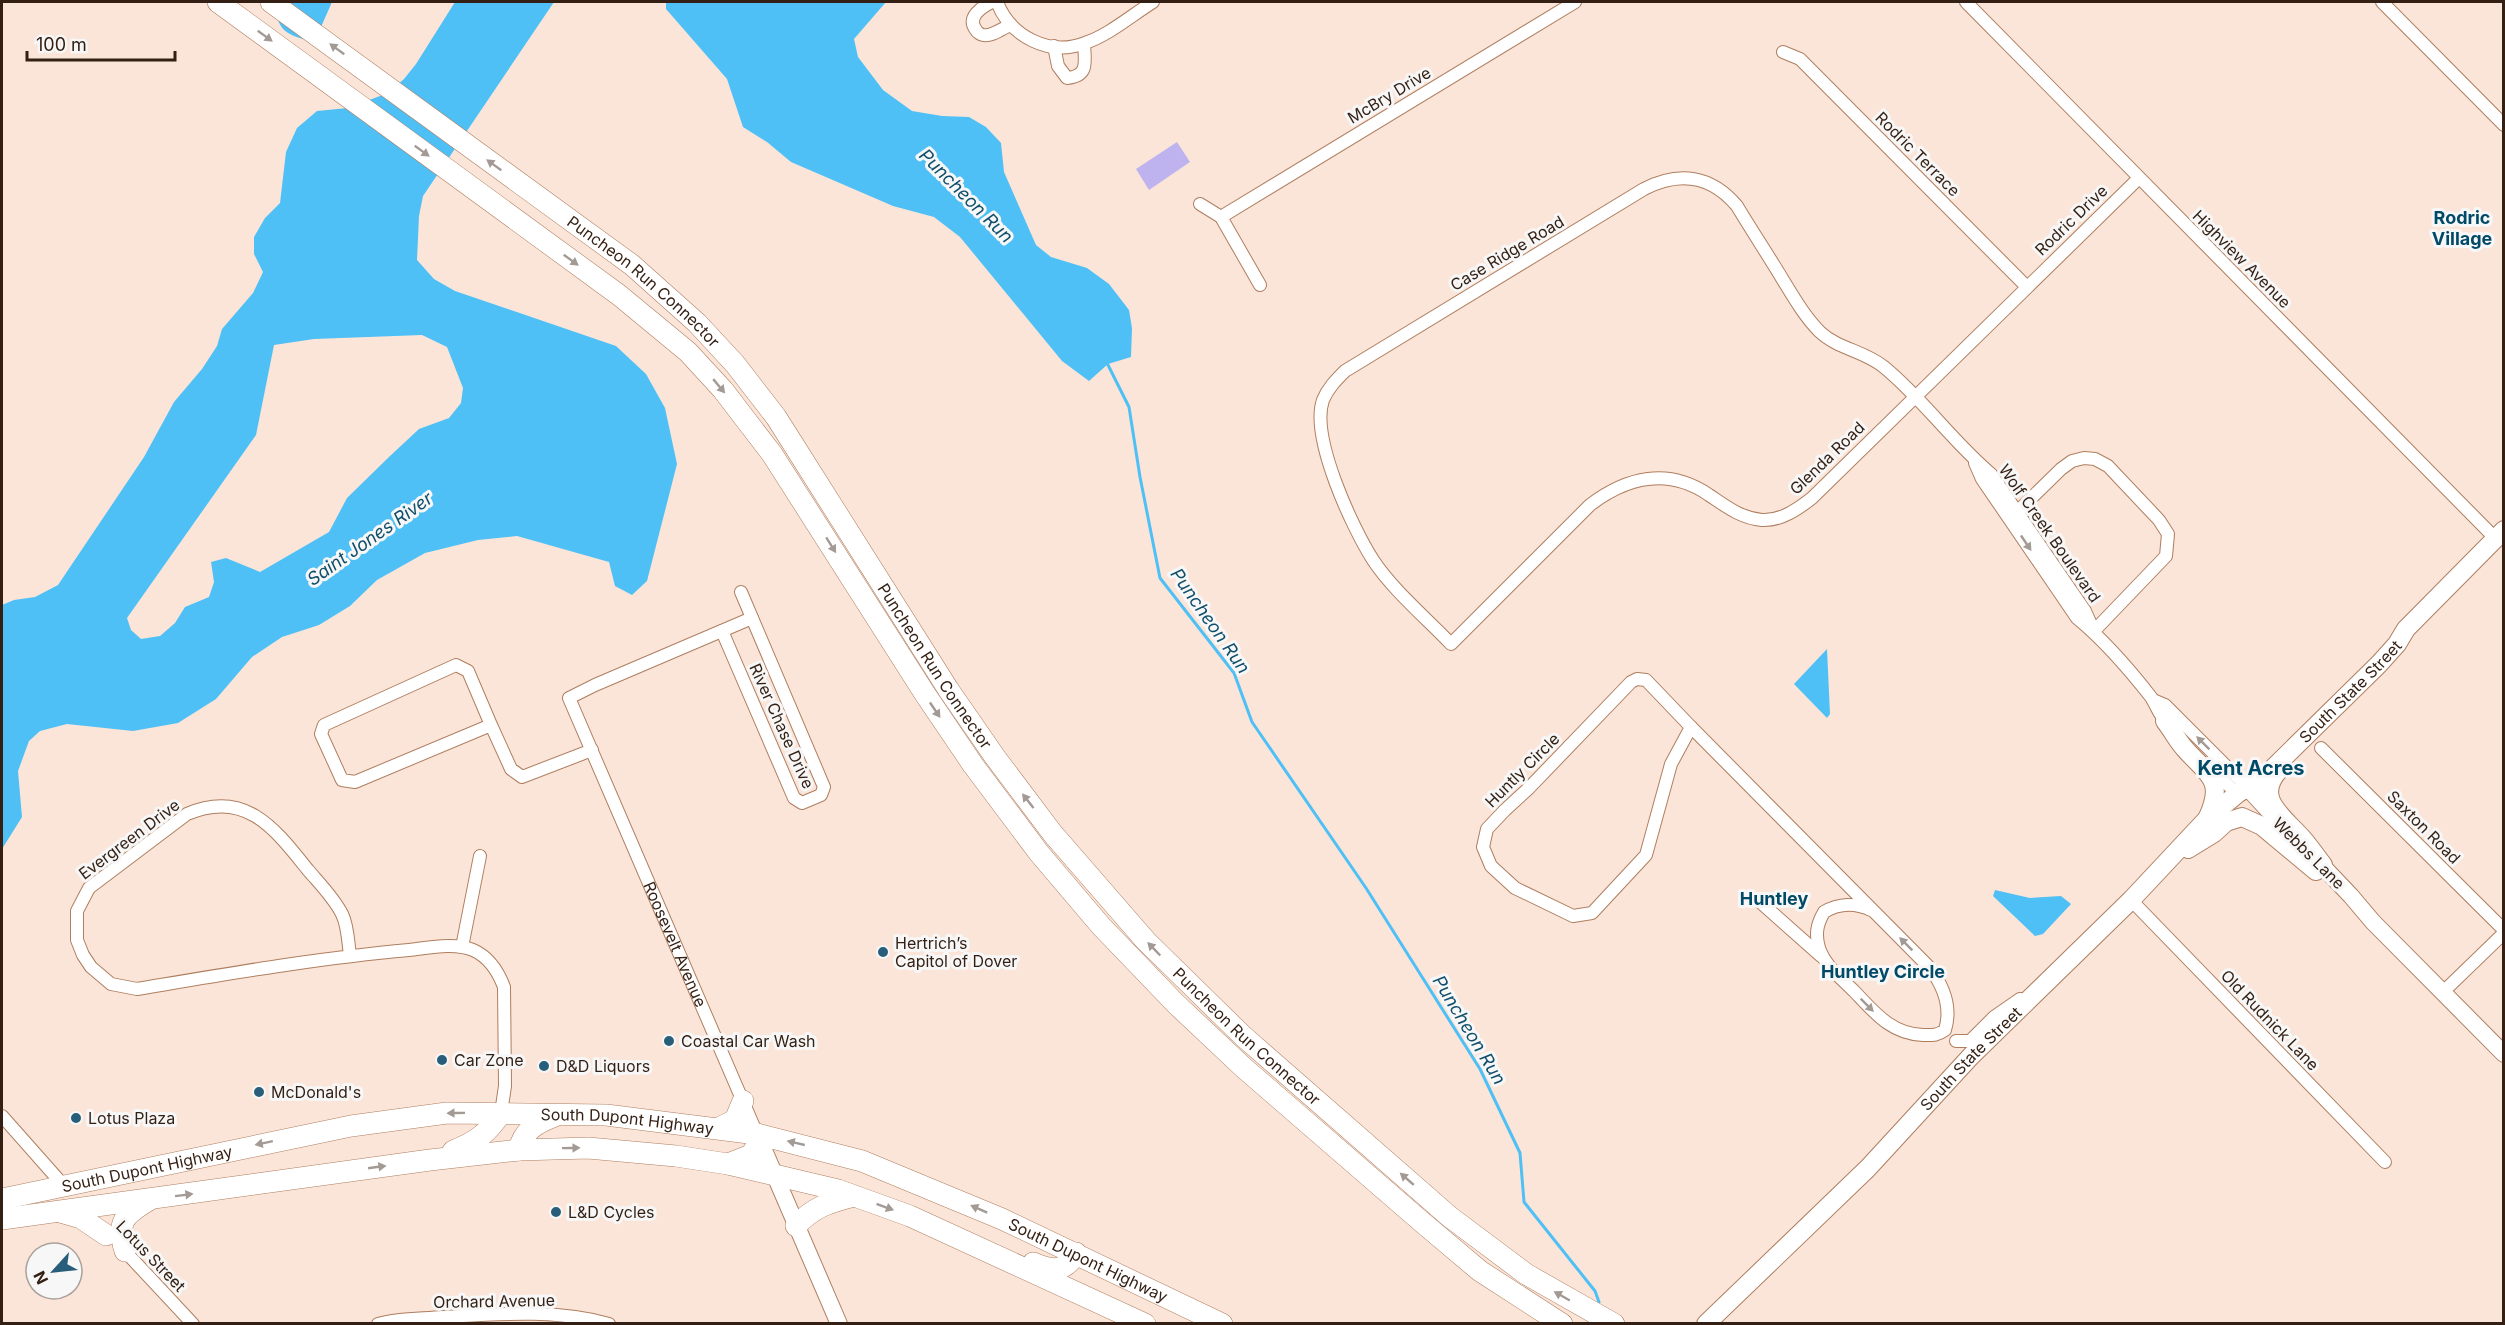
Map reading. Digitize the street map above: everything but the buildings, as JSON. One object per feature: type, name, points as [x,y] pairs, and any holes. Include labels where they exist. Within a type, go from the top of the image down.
[{"type":"highway","name":"Puncheon Run Connector","points":[[218,2],[643,313],[688,352],[723,390],[782,467],[925,694],[990,789],[1067,887],[1141,968],[1244,1068],[1451,1248],[1506,1289],[1562,1323]]},
{"type":"highway","name":"Puncheon Run Connector","points":[[272,2],[656,285],[697,323],[735,364],[776,417],[994,757],[1053,834],[1146,941],[1243,1036],[1458,1223],[1526,1274],[1614,1323]]},
{"type":"highway","points":[[719,1128],[735,1120],[743,1101]]},
{"type":"highway","name":"South Dupont Highway","points":[[2,1199],[351,1126],[447,1113],[606,1115],[719,1128],[862,1161],[947,1195],[1222,1323]]},
{"type":"highway","points":[[430,1160],[475,1142],[489,1131],[501,1113]]},
{"type":"highway","points":[[519,1150],[521,1138],[529,1130],[540,1122],[565,1113]]},
{"type":"highway","points":[[728,1164],[751,1155],[758,1137]]},
{"type":"highway","name":"South Dupont Highway","points":[[2,1220],[93,1205],[430,1160],[519,1150],[588,1148],[728,1164],[854,1196],[926,1223],[1145,1323]]},
{"type":"highway","points":[[93,1205],[94,1196],[100,1188],[161,1165]]},
{"type":"highway","points":[[796,1226],[808,1213],[825,1203],[854,1196]]},
{"type":"highway","points":[[125,1251],[120,1236],[122,1222],[136,1208],[152,1198]]},
{"type":"highway","points":[[56,1211],[81,1218],[106,1235]]},
{"type":"highway","points":[[926,1223],[964,1232],[1042,1267],[1064,1268],[1069,1265],[1076,1254]]},
{"type":"main road","name":"South State Street","points":[[1706,1323],[1868,1168],[1971,1056],[2131,900],[2206,820],[2243,789],[2264,777],[2343,699],[2397,645],[2406,629],[2499,534]]},
{"type":"main road","name":"South State Street","points":[[2243,789],[2255,769],[2375,651],[2388,639],[2406,629]]},
{"type":"main road","points":[[2319,868],[2275,809],[2268,790],[2272,776],[2322,726],[2343,699]]},
{"type":"main road","points":[[2165,721],[2184,748],[2212,776],[2216,796],[2206,820]]},
{"type":"main road","points":[[2169,860],[2214,833],[2226,822],[2242,817],[2262,826],[2319,868]]},
{"type":"street","points":[[992,2],[978,10],[973,17],[973,25],[977,32],[983,36],[990,35],[1010,25]]},
{"type":"street","points":[[997,2],[1010,25],[1023,36],[1065,48],[1084,44],[1153,2]]},
{"type":"street","name":"McBry Drive","points":[[1221,217],[1575,2]]},
{"type":"street","name":"Highview Avenue","points":[[1966,2],[2139,178],[2499,534]]},
{"type":"street","points":[[2382,2],[2504,124]]},
{"type":"street","points":[[1054,46],[1062,74],[1067,78],[1072,78],[1083,72],[1084,44]]},
{"type":"street","name":"Rodric Terrace","points":[[1783,52],[1800,59],[2026,286]]},
{"type":"street","name":"Case Ridge Road","points":[[1451,644],[1387,577],[1373,560],[1361,539],[1341,496],[1323,443],[1321,417],[1323,401],[1332,384],[1345,371],[1657,182],[1675,178],[1690,178],[1710,184],[1725,192],[1737,206],[1806,316],[1821,333],[1839,345],[1882,365],[1914,396]]},
{"type":"street","name":"Rodric Drive","points":[[2026,286],[2139,178]]},
{"type":"street","points":[[1200,204],[1221,217],[1260,285]]},
{"type":"street","name":"Glenda Road","points":[[1451,644],[1590,506],[1623,484],[1645,478],[1668,478],[1708,494],[1725,507],[1744,516],[1764,520],[1783,516],[1812,498],[2026,286]]},
{"type":"street","name":"Wolf Creek Boulevard","points":[[1914,396],[1973,459],[1991,474],[2014,515],[2085,611],[2094,631],[2153,700],[2158,714],[2243,789]]},
{"type":"street","points":[[2014,515],[2072,461],[2096,459],[2108,466],[2159,520],[2168,534],[2166,556],[2094,631]]},
{"type":"street","name":"River Chase Drive","points":[[722,631],[794,798],[802,803],[821,795],[824,787],[741,592]]},
{"type":"street","points":[[722,631],[752,618]]},
{"type":"street","name":"Roosevelt Avenue","points":[[722,631],[569,698],[839,1323]]},
{"type":"street","points":[[491,725],[355,782],[342,780],[321,734],[324,725],[456,665],[468,671],[511,769],[522,777],[592,750]]},
{"type":"street","name":"Huntly Circle","points":[[1691,728],[1671,764],[1646,855],[1592,913],[1573,916],[1515,888],[1491,866],[1483,847],[1487,829],[1505,810],[1631,682],[1637,679],[1646,680],[1936,976],[1945,997],[1948,1021],[1945,1030],[1934,1035],[1915,1035],[1884,1022],[1824,959],[1759,901]]},
{"type":"street","name":"Wolf Creek Boulevard","points":[[2153,700],[2165,705],[2243,789]]},
{"type":"street","name":"Saxton Road","points":[[2321,748],[2504,931]]},
{"type":"street","name":"Webbs Lane","points":[[2243,789],[2504,1054]]},
{"type":"street","name":"Evergreen Drive","points":[[350,955],[343,915],[283,839],[256,815],[241,808],[226,806],[200,808],[187,814],[89,888],[77,911],[77,940],[83,955],[100,976],[111,984],[137,989],[350,955],[462,947]]},
{"type":"street","points":[[480,856],[462,947],[473,950],[487,959],[499,972],[504,987],[505,1086],[501,1113]]},
{"type":"street","name":"Huntly Circle","points":[[1824,959],[1819,948],[1816,929],[1824,912],[1838,899],[1841,889],[1831,868]]},
{"type":"street","name":"Old Rudnick Lane","points":[[2131,900],[2385,1162]]},
{"type":"street","points":[[1831,907],[1850,905],[1871,910]]},
{"type":"street","points":[[2442,993],[2504,931]]},
{"type":"street","points":[[1956,1041],[1970,1041],[1994,1017],[2053,976]]},
{"type":"street","points":[[1945,1030],[1971,1056]]},
{"type":"street","points":[[2,1116],[64,1186]]},
{"type":"street","name":"Lotus Street","points":[[93,1205],[106,1235],[125,1251],[193,1323]]},
{"type":"street","name":"Orchard Avenue","points":[[378,1323],[555,1315],[590,1318],[609,1323]]},
{"type":"shaded area","points":[[1177,142],[1190,162],[1149,190],[1136,169]]},
{"type":"water","points":[[276,2],[332,2],[317,36],[310,41],[288,33],[280,25]]},
{"type":"water","name":"Saint Jones River","points":[[455,2],[554,2],[423,196],[419,216],[417,260],[434,279],[455,291],[616,346],[646,374],[665,408],[677,464],[647,581],[632,595],[615,586],[609,562],[517,536],[478,540],[425,553],[377,580],[350,606],[319,625],[282,637],[252,657],[216,699],[178,723],[133,731],[67,724],[40,731],[29,741],[18,771],[22,817],[2,849],[2,605],[14,600],[35,597],[58,585],[144,457],[174,402],[202,369],[217,346],[222,329],[253,293],[263,272],[254,254],[254,237],[265,218],[280,203],[286,152],[297,128],[317,111],[348,108],[388,93],[416,64]],"holes":[[[422,335],[447,347],[463,388],[461,403],[449,418],[419,429],[347,498],[329,532],[260,572],[226,558],[211,562],[214,582],[209,597],[185,607],[175,623],[160,636],[141,639],[131,630],[127,618],[256,435],[274,345],[314,339]]]},
{"type":"water","points":[[666,2],[886,2],[854,39],[858,57],[883,90],[912,111],[942,116],[969,117],[986,127],[1001,143],[1004,172],[1036,245],[1051,257],[1087,268],[1109,284],[1129,310],[1132,328],[1131,357],[1108,364],[1089,381],[1062,361],[960,237],[934,217],[893,206],[791,162],[767,142],[743,127],[727,79],[666,9]]},
{"type":"water","points":[[1827,649],[1830,714],[1827,718],[1794,684]]},
{"type":"water","points":[[1995,890],[2030,898],[2061,896],[2071,904],[2043,934],[2035,936],[1993,896]]},
{"type":"waterway","name":"Puncheon Run","points":[[1106,361],[1129,407],[1160,578],[1234,673],[1252,722],[1366,888],[1480,1069],[1520,1153],[1524,1202],[1595,1291],[1599,1302]]},
{"type":"place","name":"Hertrich’s Capitol of Dover","points":[[883,952]]},
{"type":"place","name":"Coastal Car Wash","points":[[669,1041]]},
{"type":"place","name":"Car Zone","points":[[442,1060]]},
{"type":"place","name":"D&D Liquors","points":[[544,1066]]},
{"type":"place","name":"McDonald's","points":[[259,1092]]},
{"type":"place","name":"Lotus Plaza","points":[[76,1118]]},
{"type":"place","name":"L&D Cycles","points":[[556,1212]]},
{"type":"district","name":"Rodric Village","points":[[2462,228]]},
{"type":"district","name":"Kent Acres","points":[[2251,768]]},
{"type":"district","name":"Huntley","points":[[1774,899]]},
{"type":"district","name":"Huntley Circle","points":[[1883,972]]}]
